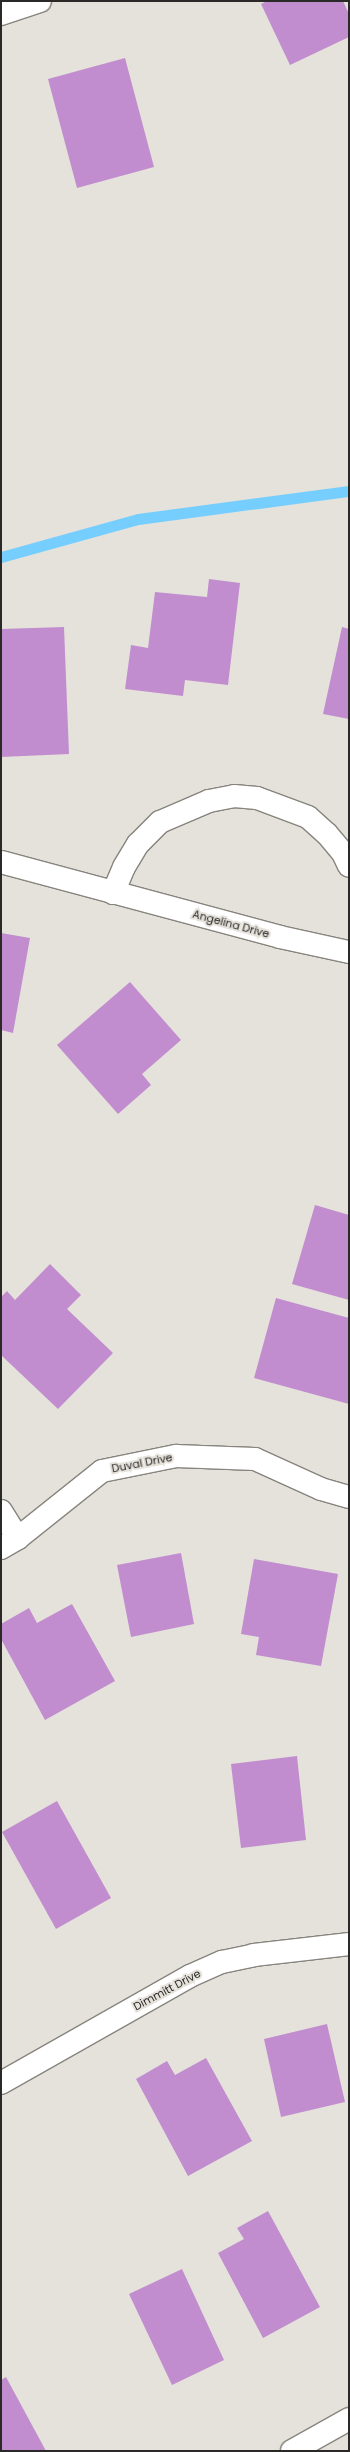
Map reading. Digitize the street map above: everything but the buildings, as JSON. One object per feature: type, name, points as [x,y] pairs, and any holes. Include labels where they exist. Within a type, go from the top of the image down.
[{"type":"street","points":[[1,14],[40,1]]},
{"type":"street","points":[[113,893],[124,867],[138,844],[160,822],[209,800],[234,796],[258,798],[308,817],[327,834],[343,853],[349,866]]},
{"type":"street","name":"Angelina Drive","points":[[1,862],[280,937],[349,952]]},
{"type":"street","name":"Duval Drive","points":[[9,1543],[102,1471],[176,1456],[255,1459],[321,1489],[349,1497]]},
{"type":"street","points":[[1,1510],[9,1543]]},
{"type":"street","name":"Dimmitt Drive","points":[[1,2083],[190,1976],[222,1962],[254,1955],[349,1944]]},
{"type":"street","points":[[292,2451],[349,2418]]},
{"type":"waterway","points":[[1,557],[138,519],[349,491]]}]
